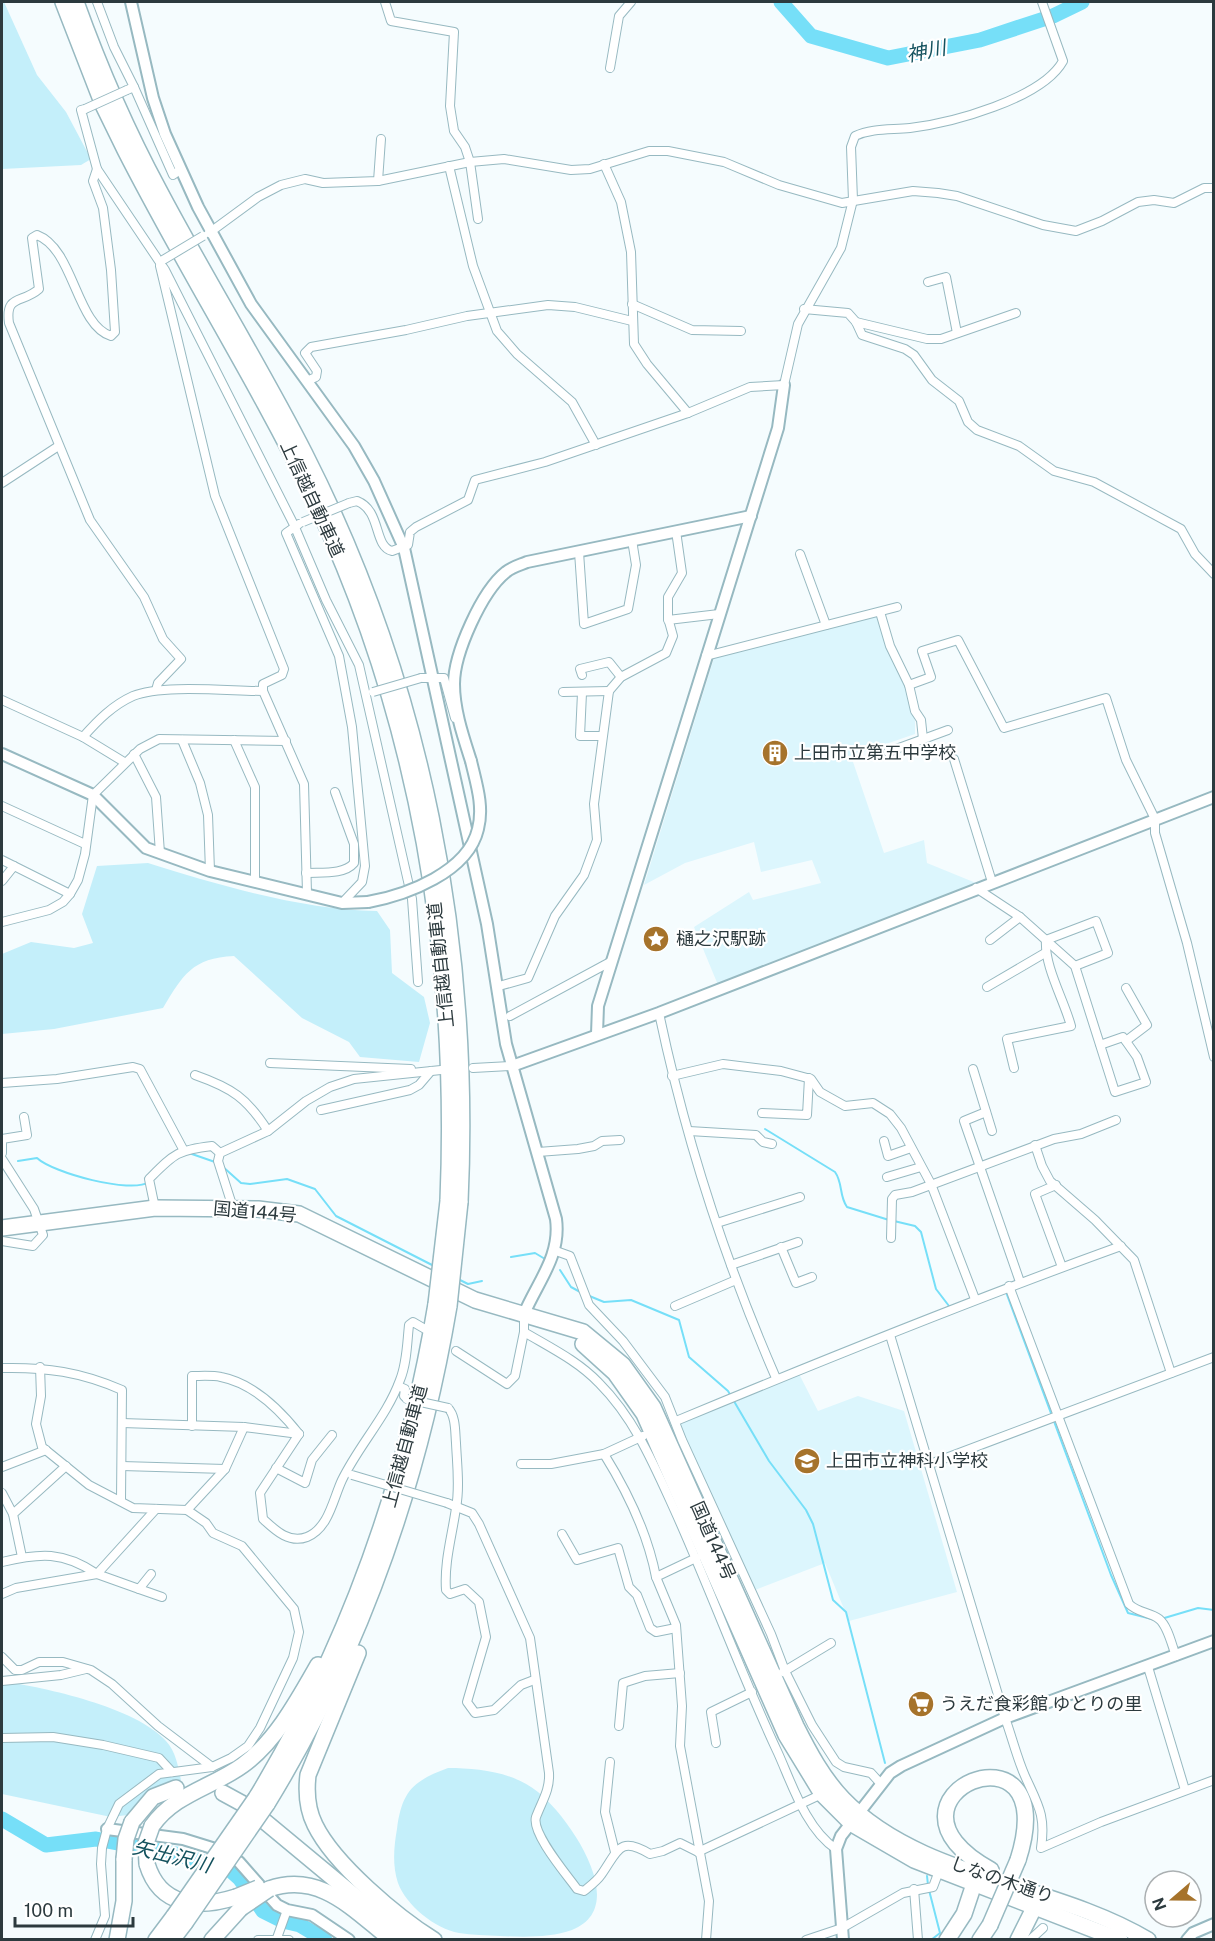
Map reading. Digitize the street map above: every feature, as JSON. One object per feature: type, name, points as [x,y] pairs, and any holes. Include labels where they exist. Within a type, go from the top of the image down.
[{"type":"highway","name":"上信越自動車道","points":[[63,2],[103,105],[124,150],[271,414],[315,502],[354,594],[387,689],[415,793],[440,932],[450,1082],[454,1201]]},
{"type":"highway","name":"上信越自動車道","points":[[75,2],[114,98],[149,170],[280,406],[326,498],[366,591],[399,686],[431,808],[451,928],[463,1090],[443,1305],[428,1416],[400,1518],[342,1666],[305,1739],[180,1919],[172,1940]]},
{"type":"highway","name":"国道144号","points":[[2,1228],[155,1208],[233,1208],[299,1214],[459,1293],[568,1326],[597,1341],[622,1365],[644,1393],[663,1426],[779,1673],[816,1763],[855,1818]]},
{"type":"highway","name":"上信越自動車道","points":[[261,1801],[329,1661],[367,1568],[401,1467],[426,1363],[443,1305]]},
{"type":"highway","name":"国道144号","points":[[524,1314],[562,1330],[597,1355],[625,1386],[786,1735],[822,1794],[855,1818]]},
{"type":"highway","points":[[392,1940],[336,1896],[313,1885],[288,1881],[268,1887],[238,1902],[182,1903],[163,1892],[156,1884],[147,1864],[146,1843],[152,1826],[172,1804],[246,1763],[277,1731],[330,1642],[350,1599],[401,1467]]},
{"type":"highway","points":[[400,1518],[359,1651],[310,1768],[306,1788],[307,1801],[315,1825],[341,1859],[387,1904],[434,1940]]},
{"type":"highway","points":[[980,1940],[990,1925],[1018,1860],[1027,1816],[1026,1807],[1018,1791],[1002,1780],[984,1777],[974,1779],[958,1789],[948,1803],[946,1821],[956,1844],[990,1870],[1048,1896]]},
{"type":"highway","points":[[117,1940],[124,1901],[126,1839],[132,1822],[153,1797],[176,1788]]},
{"type":"highway","points":[[223,1793],[246,1805],[386,1922],[411,1940]]},
{"type":"highway","name":"しなの木通り","points":[[855,1818],[890,1848],[939,1871],[1048,1896],[1099,1916],[1149,1940]]},
{"type":"highway","name":"しなの木通り","points":[[855,1818],[878,1827],[981,1880],[1026,1893],[1035,1906],[1120,1940]]},
{"type":"highway","points":[[946,1940],[964,1914],[981,1880]]},
{"type":"highway","points":[[212,1940],[238,1902]]},
{"type":"highway","points":[[1018,1940],[1035,1906]]},
{"type":"highway","name":"上信越自動車道","points":[[156,1940],[180,1919]]},
{"type":"street","points":[[97,2],[131,89],[173,175],[180,170]]},
{"type":"street","points":[[131,2],[153,98],[207,234],[251,304],[354,446],[378,489],[404,548],[434,677],[499,986],[512,1066],[538,1152],[556,1219],[558,1236],[556,1251],[524,1314],[524,1332],[515,1376],[507,1384],[456,1351]]},
{"type":"street","points":[[385,2],[391,21],[454,32],[450,106],[454,131],[465,147],[470,162],[478,219]]},
{"type":"street","points":[[610,68],[619,16],[631,2]]},
{"type":"street","points":[[597,1034],[598,1006],[778,428],[784,385],[798,324],[804,309],[842,248],[853,200],[851,147],[855,136],[877,130],[911,128],[966,117],[1005,102],[1049,78],[1063,61],[1042,2]]},
{"type":"street","points":[[131,89],[81,110],[97,169],[161,261],[294,525],[326,600],[359,665],[370,693],[412,899],[418,982]]},
{"type":"street","points":[[378,181],[381,139]]},
{"type":"street","points":[[161,261],[207,234],[258,197],[281,185],[305,179],[323,183],[378,181],[470,162],[504,159],[571,170],[604,164],[649,151],[668,151],[724,162],[779,185],[842,202],[913,191],[938,193],[957,196],[1043,225],[1076,231],[1102,221],[1138,202],[1154,200],[1174,203],[1204,188],[1214,188]]},
{"type":"street","points":[[604,164],[621,202],[631,252],[634,344],[688,413]]},
{"type":"street","points":[[449,166],[473,266],[497,331],[517,354],[572,402],[596,444]]},
{"type":"street","points":[[97,169],[93,181],[103,208],[111,270],[115,332],[111,336],[104,334],[95,325],[68,272],[45,238],[37,235],[32,238],[32,250],[39,289],[10,303],[5,324],[90,520],[144,597],[163,639],[181,659],[158,683],[156,690]]},
{"type":"street","points":[[161,261],[215,496],[284,669],[282,675],[263,684],[263,691],[304,784],[307,893]]},
{"type":"street","points":[[928,282],[946,277],[957,333]]},
{"type":"street","points":[[632,304],[692,330],[741,331]]},
{"type":"street","points":[[307,381],[317,372],[305,354],[311,347],[490,312],[548,305],[575,307],[632,321]]},
{"type":"street","points":[[804,309],[848,313],[856,322],[862,335],[905,349],[914,355],[932,380],[959,401],[968,422],[977,430],[1019,446],[1045,466],[1094,482],[1169,521],[1185,533],[1195,554],[1214,574]]},
{"type":"street","points":[[856,322],[927,339],[941,339],[1016,313]]},
{"type":"street","points":[[342,903],[362,882],[365,866],[352,727],[339,656],[286,533],[294,525],[357,501],[370,509],[386,550],[392,552],[408,545],[410,532],[468,500],[475,480],[545,462],[688,413],[750,387],[784,385]]},
{"type":"street","points":[[2,483],[57,447]]},
{"type":"street","points":[[2,754],[93,795],[146,848],[210,871],[342,903],[368,902],[400,894],[447,870],[460,860],[474,843],[480,814],[471,761],[460,726],[454,683],[463,640],[490,590],[506,572],[516,566],[751,516]]},
{"type":"street","points":[[499,986],[528,978],[555,916],[584,875],[597,840],[594,804],[609,691],[621,677],[666,653],[673,636],[668,620],[668,597],[682,573],[676,531]]},
{"type":"street","points":[[579,552],[584,624],[628,609],[636,565],[632,540]]},
{"type":"street","points":[[800,554],[826,625]]},
{"type":"street","points":[[706,656],[897,607]]},
{"type":"street","points":[[880,612],[890,646],[909,685],[915,711],[921,720],[923,739]]},
{"type":"street","points":[[668,620],[719,614]]},
{"type":"street","points":[[909,685],[931,676],[922,651],[958,640],[1004,728],[1106,698],[1126,760],[1155,819],[1155,833],[1187,943],[1214,1057]]},
{"type":"street","points":[[582,675],[580,669],[609,662],[621,677]]},
{"type":"street","points":[[370,693],[421,678],[444,678],[452,715],[460,726]]},
{"type":"street","points":[[83,737],[102,716],[135,695],[156,690],[263,691]]},
{"type":"street","points":[[563,692],[609,691]]},
{"type":"street","points":[[582,693],[580,736],[602,736]]},
{"type":"street","points":[[2,700],[83,737],[124,762]]},
{"type":"street","points":[[888,752],[948,730]]},
{"type":"street","points":[[2,922],[49,910],[63,902],[70,894],[78,880],[93,795],[134,754],[159,739],[286,741]]},
{"type":"street","points":[[182,740],[200,783],[208,814],[210,871]]},
{"type":"street","points":[[234,740],[255,787],[255,882]]},
{"type":"street","points":[[134,754],[156,797],[160,853]]},
{"type":"street","points":[[954,759],[993,882]]},
{"type":"street","points":[[306,873],[334,872],[350,868],[354,862],[354,843],[335,792]]},
{"type":"street","points":[[473,1068],[512,1066],[659,1013],[1214,797]]},
{"type":"street","points":[[2,806],[85,844]]},
{"type":"street","points":[[2,860],[70,894]]},
{"type":"street","points":[[2,881],[14,866]]},
{"type":"street","points":[[976,888],[1020,917],[1075,966],[1100,1045],[1115,1092],[1146,1082],[1137,1057],[1123,1037],[1100,1045]]},
{"type":"street","points":[[990,940],[1020,917]]},
{"type":"street","points":[[1046,940],[1096,921],[1108,953],[1075,966]]},
{"type":"street","points":[[1014,1068],[1007,1039],[1071,1026],[1065,1001],[1045,953],[1046,940]]},
{"type":"street","points":[[987,987],[1045,953]]},
{"type":"street","points":[[510,1016],[612,961]]},
{"type":"street","points":[[1126,988],[1147,1024],[1126,1041]]},
{"type":"street","points":[[659,1013],[672,1076],[717,1223],[736,1280],[776,1378]]},
{"type":"street","points":[[270,1063],[386,1066],[431,1071]]},
{"type":"street","points":[[672,1076],[723,1064],[809,1078],[820,1092],[845,1106],[873,1103],[890,1114],[901,1128],[931,1184],[975,1299]]},
{"type":"street","points":[[2,1083],[57,1079],[133,1067],[140,1069],[183,1149]]},
{"type":"street","points":[[973,1069],[992,1131]]},
{"type":"street","points":[[219,1160],[268,1131],[306,1101],[330,1087],[354,1079],[441,1070]]},
{"type":"street","points":[[321,1110],[410,1090],[419,1085],[431,1071]]},
{"type":"street","points":[[195,1075],[240,1095],[249,1103],[268,1131]]},
{"type":"street","points":[[762,1113],[807,1115],[809,1078]]},
{"type":"street","points":[[986,1112],[964,1121],[1020,1282]]},
{"type":"street","points":[[2,1153],[2,1139],[27,1135],[24,1117]]},
{"type":"street","points":[[891,1238],[892,1199],[895,1195],[1054,1138],[1081,1134],[1116,1120]]},
{"type":"street","points":[[689,1131],[756,1135],[763,1142],[772,1144]]},
{"type":"street","points":[[538,1152],[578,1149],[594,1146],[602,1141],[621,1140]]},
{"type":"street","points":[[884,1141],[888,1156],[911,1148]]},
{"type":"street","points":[[1035,1145],[1045,1173],[1134,1260],[1171,1373]]},
{"type":"street","points":[[155,1208],[150,1181],[183,1149],[212,1146],[219,1160],[233,1208]]},
{"type":"street","points":[[2,1160],[25,1193],[40,1223],[43,1235],[33,1246],[2,1241]]},
{"type":"street","points":[[887,1177],[921,1167]]},
{"type":"street","points":[[1056,1185],[1035,1194],[1062,1267]]},
{"type":"street","points":[[717,1223],[800,1197]]},
{"type":"street","points":[[731,1265],[798,1242]]},
{"type":"street","points":[[675,1421],[975,1299],[1121,1246]]},
{"type":"street","points":[[781,1248],[796,1283],[812,1277]]},
{"type":"street","points":[[556,1251],[570,1256],[589,1305],[623,1341],[659,1386],[690,1459],[775,1642],[779,1673],[836,1762],[844,1767],[871,1773],[881,1784]]},
{"type":"street","points":[[675,1306],[736,1280]]},
{"type":"street","points":[[1009,1286],[1056,1416],[1129,1604],[1135,1610],[1158,1618],[1176,1656]]},
{"type":"street","points":[[299,1434],[260,1493],[263,1519],[287,1538],[297,1540],[308,1537],[325,1523],[349,1474],[398,1386],[409,1325],[413,1322],[425,1329]]},
{"type":"street","points":[[524,1332],[582,1367],[647,1434],[752,1692],[802,1803],[819,1834],[836,1849]]},
{"type":"street","points":[[890,1335],[1005,1718],[1024,1776],[1042,1812],[1044,1827],[1041,1848],[1214,1780]]},
{"type":"street","points":[[930,1464],[1214,1357]]},
{"type":"street","points":[[40,1367],[41,1396],[36,1424],[42,1447],[89,1485],[133,1508],[187,1510],[206,1523],[213,1533],[242,1546],[294,1609],[299,1632],[293,1658],[260,1728],[248,1746],[212,1767],[159,1774],[129,1794],[119,1804],[106,1832],[102,1848],[100,1864],[105,1916],[95,1940]]},
{"type":"street","points":[[2,1368],[40,1367],[92,1377],[122,1390],[121,1500]]},
{"type":"street","points":[[192,1426],[192,1376],[220,1377],[238,1383],[280,1410],[299,1434]]},
{"type":"street","points":[[398,1386],[405,1389],[404,1396],[407,1400],[448,1408],[452,1413],[455,1434],[457,1506],[445,1570],[446,1590],[450,1594],[465,1589],[479,1602],[486,1637],[467,1702],[469,1708],[475,1713],[494,1710],[521,1685],[534,1680]]},
{"type":"street","points":[[122,1423],[244,1427],[299,1434]]},
{"type":"street","points":[[187,1510],[225,1470],[244,1427]]},
{"type":"street","points":[[521,1464],[551,1464],[604,1454],[647,1434]]},
{"type":"street","points":[[276,1468],[305,1483],[312,1460],[332,1435]]},
{"type":"street","points":[[2,1467],[46,1449]]},
{"type":"street","points":[[604,1454],[622,1483],[653,1558],[656,1577],[676,1628],[680,1673],[681,1754],[698,1852],[705,1871],[709,1901],[706,1940]]},
{"type":"street","points":[[13,1514],[66,1466]]},
{"type":"street","points":[[122,1466],[225,1470]]},
{"type":"street","points":[[349,1474],[457,1506],[472,1513],[479,1524],[530,1638],[550,1787],[535,1820],[539,1834],[577,1888],[584,1891],[600,1877],[615,1852],[624,1845],[635,1845],[650,1854],[680,1843],[698,1852]]},
{"type":"street","points":[[2,1493],[13,1514],[22,1557]]},
{"type":"street","points":[[2,1594],[16,1588],[97,1574],[156,1509]]},
{"type":"street","points":[[562,1534],[576,1560],[618,1548],[629,1587],[637,1595],[650,1628],[656,1632],[676,1628]]},
{"type":"street","points":[[2,1562],[22,1557],[54,1555],[73,1560],[97,1574],[162,1597]]},
{"type":"street","points":[[656,1577],[696,1558]]},
{"type":"street","points":[[139,1589],[151,1574]]},
{"type":"street","points":[[842,1934],[836,1849],[855,1818],[881,1784],[901,1766],[1005,1718],[1214,1641]]},
{"type":"street","points":[[779,1673],[831,1643]]},
{"type":"street","points":[[2,1657],[15,1670],[39,1662],[63,1662],[86,1669],[112,1684],[158,1726],[212,1767]]},
{"type":"street","points":[[1148,1667],[1185,1790]]},
{"type":"street","points":[[2,1681],[61,1675],[86,1669]]},
{"type":"street","points":[[619,1726],[623,1683],[645,1676],[680,1673]]},
{"type":"street","points":[[716,1743],[711,1712],[752,1692]]},
{"type":"street","points":[[2,1738],[54,1737],[103,1745],[159,1758],[172,1772]]},
{"type":"street","points":[[610,1762],[605,1812],[615,1852]]},
{"type":"street","points":[[698,1852],[822,1794]]},
{"type":"street","points":[[106,1832],[183,1839],[225,1852],[239,1862],[286,1913],[312,1915],[349,1940]]},
{"type":"street","points":[[806,1940],[842,1934],[891,1899],[914,1889],[936,1884],[939,1871]]},
{"type":"street","points":[[914,1889],[918,1940]]},
{"type":"street","points":[[278,1936],[286,1913]]},
{"type":"street","points":[[1187,1940],[1193,1933],[1214,1924]]},
{"type":"street","points":[[1030,1940],[1043,1928]]},
{"type":"street","points":[[258,1940],[278,1936],[289,1940]]},
{"type":"shaded area","points":[[2,2],[4,2],[37,75],[66,112],[91,159],[81,165],[2,169]]},
{"type":"shaded area","name":"上田市立第五中学校","points":[[878,616],[886,643],[908,692],[915,721],[915,734],[851,756],[884,853],[924,840],[927,863],[976,883],[718,985],[694,927],[749,892],[753,900],[821,883],[812,860],[761,872],[754,842],[685,863],[644,885],[714,658]]},
{"type":"shaded area","points":[[148,863],[261,895],[349,910],[377,911],[390,930],[392,973],[424,997],[430,1023],[419,1062],[360,1057],[349,1042],[302,1018],[234,956],[208,960],[190,970],[163,1008],[54,1029],[2,1034],[2,954],[31,942],[74,948],[93,943],[82,914],[97,866]]},
{"type":"shaded area","name":"上田市立神科小学校","points":[[798,1372],[818,1411],[858,1396],[904,1411],[957,1592],[849,1621],[825,1563],[755,1590],[679,1423]]},
{"type":"shaded area","points":[[2,1681],[65,1694],[134,1718],[166,1741],[176,1759],[181,1780],[152,1793],[128,1815],[111,1817],[2,1794]]},
{"type":"shaded area","points":[[448,1768],[484,1770],[507,1776],[528,1785],[551,1804],[578,1841],[589,1862],[596,1883],[596,1902],[589,1918],[572,1930],[545,1936],[474,1935],[440,1927],[414,1907],[398,1883],[395,1869],[394,1849],[399,1816],[411,1789],[426,1778]]},
{"type":"waterway","name":"神川","points":[[781,2],[811,36],[888,58],[980,40],[1053,16],[1082,2]]},
{"type":"waterway","points":[[765,1129],[835,1172],[847,1207],[889,1220]]},
{"type":"waterway","points":[[189,1153],[215,1162]]},
{"type":"waterway","points":[[18,1161],[37,1158],[59,1170],[110,1184],[140,1185],[149,1182]]},
{"type":"waterway","points":[[222,1166],[241,1183],[287,1179],[315,1189],[336,1216],[434,1266]]},
{"type":"waterway","points":[[894,1221],[915,1226],[921,1232],[936,1289],[949,1306]]},
{"type":"waterway","points":[[511,1257],[535,1253],[545,1259]]},
{"type":"waterway","points":[[560,1270],[571,1287],[582,1293]]},
{"type":"waterway","points":[[458,1279],[468,1284],[482,1281]]},
{"type":"waterway","points":[[1006,1292],[1111,1575],[1128,1613],[1156,1620]]},
{"type":"waterway","points":[[587,1295],[604,1302],[631,1300],[679,1320],[689,1357],[728,1391],[769,1461],[806,1510],[813,1524],[833,1600],[846,1612],[885,1763]]},
{"type":"waterway","points":[[1161,1619],[1198,1608],[1214,1610]]},
{"type":"waterway","name":"矢出沢川","points":[[2,1819],[46,1845],[96,1839],[176,1854],[230,1870],[240,1879],[263,1911],[283,1921],[300,1925],[325,1940]]},
{"type":"waterway","points":[[927,1876],[928,1885]]},
{"type":"waterway","points":[[929,1890],[940,1933],[931,1940]]},
{"type":"place","name":"上田市立第五中学校","points":[[775,753]]},
{"type":"place","name":"樋之沢駅跡","points":[[656,939]]},
{"type":"place","name":"上田市立神科小学校","points":[[807,1461]]},
{"type":"place","name":"うえだ食彩館 ゆとりの里","points":[[921,1704]]}]
